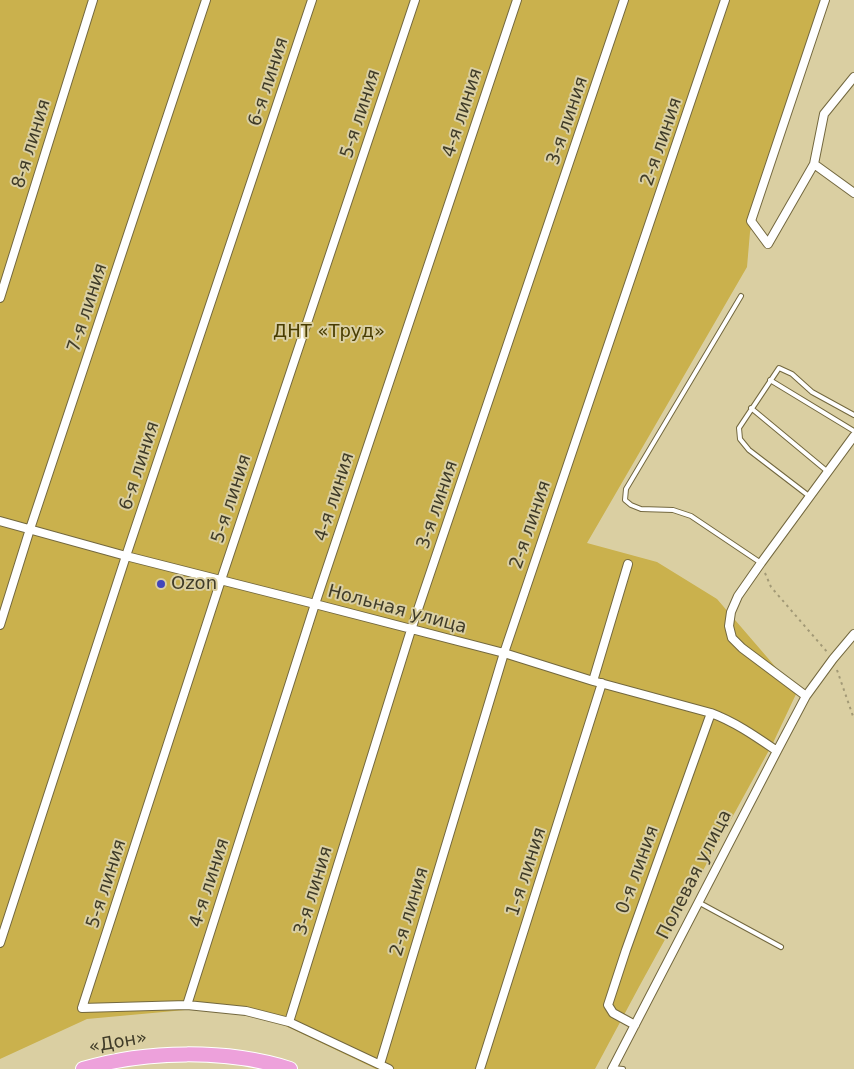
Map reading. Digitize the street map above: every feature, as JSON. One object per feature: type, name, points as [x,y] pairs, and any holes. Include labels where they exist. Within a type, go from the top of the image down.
[{"type":"highway","points":[[160,1055],[196,1054],[225,1056],[255,1060],[290,1069]]},
{"type":"highway","name":"«Дон»","points":[[83,1069],[124,1060],[160,1055]]},
{"type":"highway","points":[[160,1055],[230,1061],[260,1069]]},
{"type":"street","name":"8-я линия","points":[[0,298],[94,0]]},
{"type":"street","name":"7-я линия","points":[[0,625],[30,529],[206,0]]},
{"type":"street","name":"6-я линия","points":[[0,943],[126,556],[312,0]]},
{"type":"street","name":"5-я линия","points":[[187,1005],[82,1008],[221,580],[414,0]]},
{"type":"street","name":"4-я линия","points":[[187,1005],[315,604],[517,0]]},
{"type":"street","name":"3-я линия","points":[[289,1022],[411,630],[624,0]]},
{"type":"street","name":"2-я линия","points":[[380,1064],[504,653],[726,0]]},
{"type":"street","points":[[825,0],[751,221],[768,244],[814,164],[824,114],[854,77]]},
{"type":"street","points":[[814,164],[854,193]]},
{"type":"street","points":[[806,696],[742,648],[732,638],[729,626],[731,612],[738,596],[854,436]]},
{"type":"street","name":"Нольная улица","points":[[0,522],[504,653],[710,713],[747,730],[777,750]]},
{"type":"street","points":[[593,680],[628,564]]},
{"type":"street","name":"Полевая улица","points":[[612,1068],[806,696],[854,634]]},
{"type":"street","name":"1-я линия","points":[[480,1069],[602,683]]},
{"type":"street","name":"0-я линия","points":[[635,1025],[613,1013],[608,1006],[710,713]]},
{"type":"street","points":[[187,1005],[246,1011],[289,1022],[388,1069]]},
{"type":"lane","points":[[741,296],[626,489],[625,500],[630,505],[641,509],[673,510],[690,516],[761,564]]},
{"type":"lane","points":[[810,497],[749,450],[740,439],[739,428],[779,368],[792,374],[812,392],[854,415]]},
{"type":"lane","points":[[770,380],[854,431]]},
{"type":"lane","points":[[751,408],[828,472]]},
{"type":"lane","points":[[698,902],[781,948]]},
{"type":"lane","points":[[612,1068],[623,1069]]},
{"type":"path","points":[[761,564],[771,587],[833,659],[854,719]]},
{"type":"green space","name":"ДНТ «Труд»","points":[[0,0],[830,0],[750,232],[747,267],[587,543],[657,562],[717,599],[797,692],[773,743],[595,1069],[376,1069],[269,1018],[196,1009],[87,1019],[0,1059]]},
{"type":"place","name":"Ozon","points":[[161,584]]}]
